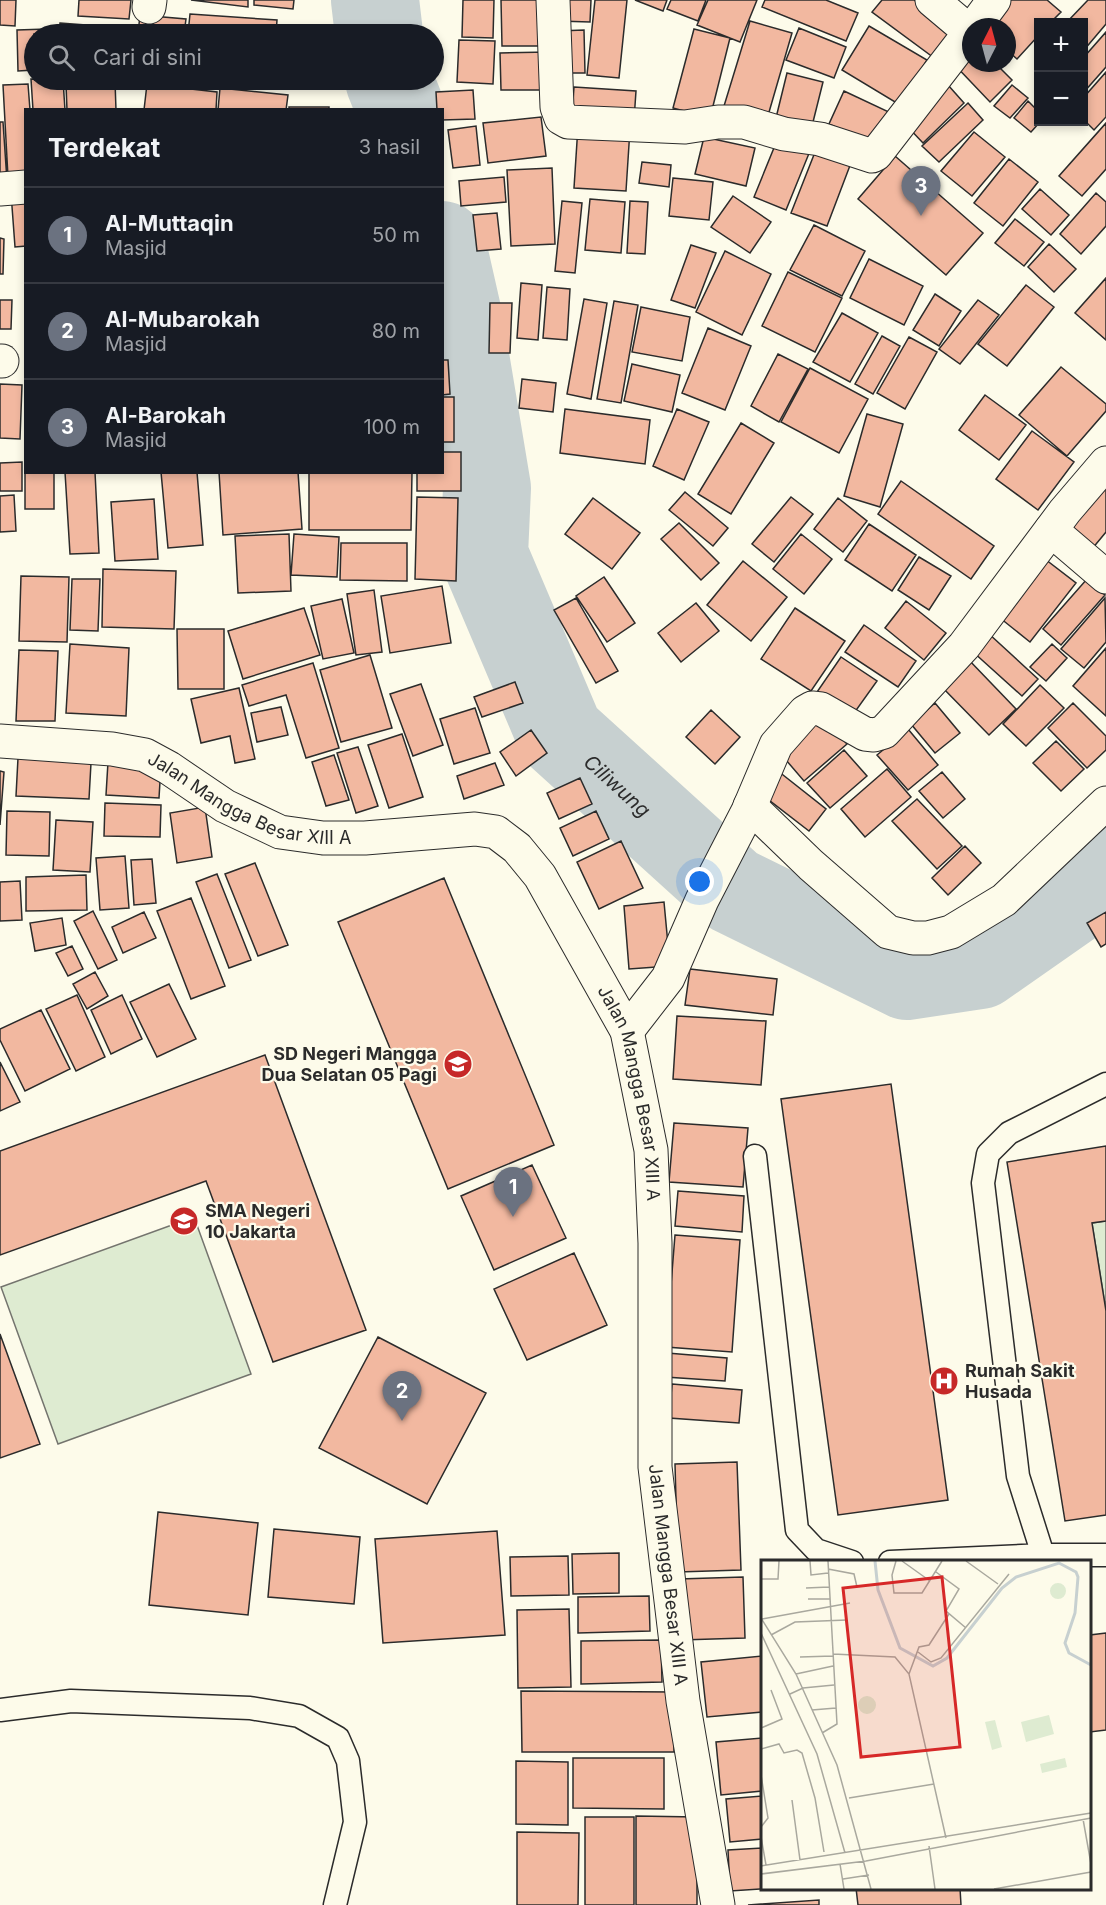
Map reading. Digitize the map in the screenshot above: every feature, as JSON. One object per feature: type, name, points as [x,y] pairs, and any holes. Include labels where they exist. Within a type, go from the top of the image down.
[{"type":"street","points":[[553,0],[557,107],[561,118],[568,122],[685,127],[718,122],[744,122],[784,134],[820,139],[872,156],[876,154],[962,43]]},
{"type":"street","points":[[932,0],[962,22]]},
{"type":"street","points":[[981,18],[994,0]]},
{"type":"street","points":[[0,189],[24,187]]},
{"type":"street","points":[[627,1031],[668,978],[718,867],[749,808],[776,745],[808,709],[821,709],[865,734],[874,735],[884,732],[964,646],[1051,530],[1106,463]]},
{"type":"street","points":[[1051,530],[1106,577]]},
{"type":"street","name":"Jalan Mangga Besar XIII A","points":[[0,741],[112,749],[145,755],[169,768],[225,806],[280,832],[323,838],[365,838],[475,829],[496,832],[517,848],[540,876],[627,1031],[651,1150],[655,1243],[655,1467],[683,1701],[717,1905]]},
{"type":"street","points":[[749,808],[888,932],[913,938],[928,938],[951,932],[1004,900],[1106,803]]},
{"type":"lane","points":[[1043,1556],[1018,1476],[983,1183],[988,1154],[1010,1133],[1106,1084]]},
{"type":"lane","points":[[755,1156],[797,1530],[816,1550],[846,1560]]},
{"type":"lane","points":[[941,1560],[1106,1555]]},
{"type":"lane","points":[[0,1710],[71,1701],[250,1708],[299,1716],[338,1738],[348,1761],[355,1822],[335,1905]]},
{"type":"green space","points":[[194,1217],[251,1374],[58,1444],[1,1287]]},
{"type":"green space","points":[[1106,1221],[1106,1311],[1092,1223]]},
{"type":"building","points":[[0,0],[16,0],[15,26],[0,25]]},
{"type":"building","points":[[79,0],[131,0],[129,19],[78,16]]},
{"type":"building","points":[[191,0],[248,0],[248,7]]},
{"type":"building","points":[[254,0],[294,0],[293,9],[254,5]]},
{"type":"building","points":[[463,0],[494,0],[493,38],[462,37]]},
{"type":"building","points":[[501,0],[546,0],[547,46],[502,46]]},
{"type":"building","points":[[559,0],[591,0],[590,22],[558,21]]},
{"type":"building","points":[[595,0],[627,0],[619,78],[587,75]]},
{"type":"building","points":[[635,0],[667,0],[663,11]]},
{"type":"building","points":[[671,0],[706,0],[698,21],[667,9]]},
{"type":"building","points":[[708,0],[757,0],[740,42],[697,25]]},
{"type":"building","points":[[765,0],[826,0],[858,13],[846,41],[762,7]]},
{"type":"building","points":[[882,0],[914,0],[962,36],[941,63],[872,12]]},
{"type":"building","points":[[1010,0],[1047,0],[1061,12],[1055,18],[1034,18],[1034,40],[1017,59],[1016,18],[993,18]]},
{"type":"building","points":[[1088,0],[1106,0],[1106,24],[1088,45],[1088,18],[1071,18]]},
{"type":"building","points":[[190,14],[277,20],[277,24],[189,24]]},
{"type":"building","points":[[140,15],[186,19],[185,24],[139,24]]},
{"type":"building","points":[[750,21],[792,33],[767,119],[724,106]]},
{"type":"building","points":[[869,26],[927,60],[900,105],[842,70]]},
{"type":"building","points":[[799,28],[846,47],[834,78],[786,60]]},
{"type":"building","points":[[694,29],[730,38],[710,118],[673,108]]},
{"type":"building","points":[[17,30],[24,30],[24,71],[18,71]]},
{"type":"building","points":[[584,30],[585,73],[559,73],[558,31]]},
{"type":"building","points":[[1106,32],[1106,67],[1088,87],[1088,72],[1088,52]]},
{"type":"building","points":[[459,40],[495,41],[493,84],[457,82]]},
{"type":"building","points":[[962,51],[962,72],[1004,72],[1012,80],[990,102],[951,61]]},
{"type":"building","points":[[549,52],[549,90],[501,90],[500,53]]},
{"type":"building","points":[[1106,72],[1106,117],[1094,130],[1088,124],[1088,92]]},
{"type":"building","points":[[787,73],[823,82],[810,134],[774,126]]},
{"type":"building","points":[[24,84],[24,90],[28,90],[30,108],[24,108],[24,175],[8,177],[3,85]]},
{"type":"building","points":[[948,85],[964,103],[923,143],[906,125]]},
{"type":"building","points":[[1012,85],[1028,98],[1010,118],[994,106]]},
{"type":"building","points":[[574,87],[636,91],[634,120],[572,115]]},
{"type":"building","points":[[32,90],[64,90],[65,108],[33,108]]},
{"type":"building","points":[[66,90],[115,90],[116,108],[67,108]]},
{"type":"building","points":[[146,90],[217,92],[216,108],[144,108]]},
{"type":"building","points":[[220,90],[288,95],[286,108],[218,108]]},
{"type":"building","points":[[473,90],[475,119],[444,120],[444,108],[437,108],[436,92]]},
{"type":"building","points":[[844,91],[891,113],[876,146],[829,124]]},
{"type":"building","points":[[1028,101],[1034,107],[1034,126],[1036,126],[1031,132],[1014,118]]},
{"type":"building","points":[[968,103],[983,120],[939,162],[922,146]]},
{"type":"building","points":[[289,107],[329,107],[329,108]]},
{"type":"building","points":[[541,117],[546,156],[488,163],[483,123]]},
{"type":"building","points":[[0,122],[3,122],[7,181],[0,181]]},
{"type":"building","points":[[1106,123],[1106,169],[1082,196],[1059,176]]},
{"type":"building","points":[[476,126],[480,165],[453,168],[448,130]]},
{"type":"building","points":[[578,126],[630,129],[626,191],[574,188]]},
{"type":"building","points":[[974,132],[1005,157],[972,196],[941,171]]},
{"type":"building","points":[[704,137],[755,148],[746,186],[695,174]]},
{"type":"building","points":[[778,138],[810,151],[786,210],[754,197]]},
{"type":"building","points":[[819,142],[854,155],[827,226],[791,213]]},
{"type":"building","points":[[895,156],[983,233],[946,275],[858,199]]},
{"type":"building","points":[[1009,159],[1038,182],[1003,226],[974,203]]},
{"type":"building","points":[[642,162],[671,165],[669,187],[639,183]]},
{"type":"building","points":[[552,168],[555,244],[511,246],[507,170]]},
{"type":"building","points":[[504,177],[506,202],[461,206],[459,181]]},
{"type":"building","points":[[673,178],[713,182],[709,220],[669,216]]},
{"type":"building","points":[[1040,189],[1069,215],[1051,235],[1022,209]]},
{"type":"building","points":[[24,192],[24,246],[15,247],[11,193]]},
{"type":"building","points":[[1096,193],[1106,202],[1106,226],[1081,254],[1060,234]]},
{"type":"building","points":[[733,196],[771,222],[750,253],[711,227]]},
{"type":"building","points":[[590,199],[625,202],[621,253],[585,250]]},
{"type":"building","points":[[562,201],[582,203],[575,273],[555,271]]},
{"type":"building","points":[[630,201],[648,202],[645,254],[627,253]]},
{"type":"building","points":[[497,213],[501,249],[477,251],[473,215]]},
{"type":"building","points":[[1015,219],[1044,242],[1024,266],[995,243]]},
{"type":"building","points":[[814,225],[865,251],[842,296],[790,270]]},
{"type":"building","points":[[0,238],[4,239],[3,274],[0,274]]},
{"type":"building","points":[[1049,244],[1076,269],[1054,292],[1028,267]]},
{"type":"building","points":[[691,245],[716,253],[695,308],[671,300]]},
{"type":"building","points":[[725,251],[771,274],[742,335],[696,312]]},
{"type":"building","points":[[869,259],[923,286],[904,325],[850,298]]},
{"type":"building","points":[[788,272],[842,298],[815,352],[762,326]]},
{"type":"building","points":[[1106,278],[1106,340],[1075,313]]},
{"type":"building","points":[[521,283],[542,285],[538,340],[517,338]]},
{"type":"building","points":[[1026,285],[1054,307],[1007,366],[978,344]]},
{"type":"building","points":[[547,287],[570,289],[567,340],[543,338]]},
{"type":"building","points":[[935,294],[961,311],[939,346],[913,330]]},
{"type":"building","points":[[584,299],[607,303],[591,399],[567,394]]},
{"type":"building","points":[[0,300],[12,300],[11,329],[0,329]]},
{"type":"building","points":[[978,300],[999,315],[960,364],[939,349]]},
{"type":"building","points":[[614,301],[638,305],[621,403],[597,399]]},
{"type":"building","points":[[490,303],[512,303],[510,353],[489,353]]},
{"type":"building","points":[[641,307],[690,317],[682,361],[632,352]]},
{"type":"building","points":[[842,313],[878,333],[850,382],[813,362]]},
{"type":"building","points":[[708,328],[751,346],[725,410],[682,393]]},
{"type":"building","points":[[882,336],[900,346],[873,394],[855,384]]},
{"type":"building","points":[[909,337],[937,352],[905,409],[877,393]]},
{"type":"building","points":[[778,354],[808,369],[779,422],[751,406]]},
{"type":"building","points":[[444,360],[448,360],[450,394],[444,395]]},
{"type":"building","points":[[632,364],[680,375],[672,412],[624,401]]},
{"type":"building","points":[[1061,367],[1106,404],[1106,411],[1067,456],[1019,415]]},
{"type":"building","points":[[810,368],[868,399],[839,453],[781,422]]},
{"type":"building","points":[[522,379],[556,383],[553,412],[519,408]]},
{"type":"building","points":[[0,384],[22,385],[20,439],[0,438]]},
{"type":"building","points":[[985,395],[1026,425],[999,460],[959,430]]},
{"type":"building","points":[[444,397],[454,397],[454,442],[444,442]]},
{"type":"building","points":[[565,409],[650,420],[645,464],[560,453]]},
{"type":"building","points":[[677,409],[709,422],[684,480],[653,466]]},
{"type":"building","points":[[867,414],[903,424],[880,507],[844,496]]},
{"type":"building","points":[[741,423],[774,443],[731,514],[698,494]]},
{"type":"building","points":[[1032,431],[1074,462],[1038,510],[996,479]]},
{"type":"building","points":[[444,452],[461,452],[461,491],[417,491],[417,474],[444,474]]},
{"type":"building","points":[[22,462],[22,491],[0,491],[0,463]]},
{"type":"building","points":[[25,474],[54,474],[54,509],[25,509]]},
{"type":"building","points":[[65,474],[95,474],[99,553],[70,554]]},
{"type":"building","points":[[161,474],[197,474],[203,545],[168,548]]},
{"type":"building","points":[[219,474],[298,474],[302,529],[223,535]]},
{"type":"building","points":[[309,474],[412,474],[411,530],[309,530]]},
{"type":"building","points":[[901,481],[994,546],[971,579],[878,514]]},
{"type":"building","points":[[1106,486],[1106,532],[1087,555],[1064,535]]},
{"type":"building","points":[[685,492],[728,528],[713,546],[669,510]]},
{"type":"building","points":[[14,495],[16,531],[0,532],[0,496]]},
{"type":"building","points":[[417,497],[458,498],[456,581],[415,579]]},
{"type":"building","points":[[791,497],[813,514],[774,562],[752,544]]},
{"type":"building","points":[[593,498],[640,533],[612,569],[565,534]]},
{"type":"building","points":[[838,498],[867,521],[843,552],[814,529]]},
{"type":"building","points":[[154,499],[158,559],[115,561],[111,502]]},
{"type":"building","points":[[679,523],[719,563],[701,580],[661,539]]},
{"type":"building","points":[[869,524],[916,555],[892,591],[845,560]]},
{"type":"building","points":[[289,534],[291,591],[238,593],[235,536]]},
{"type":"building","points":[[294,534],[339,537],[337,577],[291,575]]},
{"type":"building","points":[[801,534],[832,559],[804,594],[773,569]]},
{"type":"building","points":[[341,543],[407,543],[407,581],[340,580]]},
{"type":"building","points":[[1041,556],[1076,583],[1030,642],[995,614]]},
{"type":"building","points":[[919,557],[951,576],[929,610],[898,590]]},
{"type":"building","points":[[743,561],[787,597],[751,641],[707,605]]},
{"type":"building","points":[[103,569],[176,571],[174,629],[102,627]]},
{"type":"building","points":[[21,576],[69,577],[67,642],[19,641]]},
{"type":"building","points":[[604,577],[635,623],[607,642],[576,596]]},
{"type":"building","points":[[72,579],[100,579],[98,631],[70,630]]},
{"type":"building","points":[[1087,579],[1105,595],[1061,645],[1043,629]]},
{"type":"building","points":[[442,586],[451,643],[390,653],[381,596]]},
{"type":"building","points":[[374,590],[382,652],[356,655],[347,594]]},
{"type":"building","points":[[576,598],[618,671],[596,683],[554,610]]},
{"type":"building","points":[[1105,598],[1106,642],[1084,668],[1061,649]]},
{"type":"building","points":[[342,599],[354,653],[323,659],[311,606]]},
{"type":"building","points":[[906,601],[946,633],[924,660],[885,628]]},
{"type":"building","points":[[696,603],[719,631],[681,662],[658,633]]},
{"type":"building","points":[[304,608],[320,655],[243,679],[228,631]]},
{"type":"building","points":[[795,608],[845,641],[811,691],[761,659]]},
{"type":"building","points":[[864,625],[916,661],[898,687],[845,652]]},
{"type":"building","points":[[177,629],[224,629],[224,689],[178,689]]},
{"type":"building","points":[[988,633],[1038,679],[1022,696],[972,651]]},
{"type":"building","points":[[70,644],[129,648],[126,716],[66,713]]},
{"type":"building","points":[[1052,644],[1067,658],[1046,681],[1030,667]]},
{"type":"building","points":[[1106,648],[1106,716],[1073,686]]},
{"type":"building","points":[[19,650],[58,651],[55,721],[16,721]]},
{"type":"building","points":[[370,655],[392,728],[341,742],[320,670]]},
{"type":"building","points":[[841,657],[877,681],[852,716],[817,692]]},
{"type":"building","points":[[967,658],[1016,709],[989,735],[939,684]]},
{"type":"building","points":[[313,663],[339,748],[306,758],[286,695],[249,706],[242,685]]},
{"type":"building","points":[[515,682],[523,703],[482,717],[474,697]]},
{"type":"building","points":[[421,684],[443,745],[413,756],[390,694]]},
{"type":"building","points":[[1040,685],[1064,708],[1026,746],[1003,724]]},
{"type":"building","points":[[239,688],[255,759],[235,763],[230,736],[201,743],[191,699]]},
{"type":"building","points":[[935,703],[960,733],[935,753],[911,724]]},
{"type":"building","points":[[1073,703],[1106,736],[1106,750],[1087,768],[1048,728]]},
{"type":"building","points":[[281,707],[288,735],[257,742],[251,713]]},
{"type":"building","points":[[475,708],[490,753],[454,764],[440,719]]},
{"type":"building","points":[[711,710],[740,737],[715,764],[686,737]]},
{"type":"building","points":[[822,717],[847,744],[804,781],[780,753]]},
{"type":"building","points":[[908,729],[938,765],[908,790],[877,755]]},
{"type":"building","points":[[531,730],[547,753],[516,776],[500,752]]},
{"type":"building","points":[[402,734],[423,797],[389,808],[368,745]]},
{"type":"building","points":[[1056,741],[1084,769],[1061,791],[1033,763]]},
{"type":"building","points":[[358,747],[378,806],[356,813],[337,753]]},
{"type":"building","points":[[844,750],[867,776],[830,808],[807,783]]},
{"type":"building","points":[[334,755],[349,800],[326,806],[312,762]]},
{"type":"building","points":[[18,758],[91,763],[89,799],[16,796]]},
{"type":"building","points":[[108,762],[161,765],[159,798],[106,795]]},
{"type":"building","points":[[495,763],[504,785],[464,799],[457,776]]},
{"type":"building","points":[[887,769],[911,797],[865,837],[841,809]]},
{"type":"building","points":[[0,771],[4,772],[0,825]]},
{"type":"building","points":[[778,771],[826,809],[809,831],[761,794]]},
{"type":"building","points":[[942,772],[965,799],[943,818],[919,791]]},
{"type":"building","points":[[580,778],[592,804],[559,819],[547,793]]},
{"type":"building","points":[[917,799],[962,846],[937,869],[892,821]]},
{"type":"building","points":[[105,803],[161,805],[160,837],[104,836]]},
{"type":"building","points":[[205,807],[212,857],[177,863],[170,813]]},
{"type":"building","points":[[7,811],[50,812],[49,856],[6,855]]},
{"type":"building","points":[[596,811],[609,839],[573,856],[560,828]]},
{"type":"building","points":[[56,820],[93,822],[90,872],[53,870]]},
{"type":"building","points":[[621,841],[643,888],[599,909],[577,862]]},
{"type":"building","points":[[965,846],[981,863],[948,895],[932,878]]},
{"type":"building","points":[[125,856],[129,908],[100,910],[96,858]]},
{"type":"building","points":[[152,859],[156,903],[134,905],[131,860]]},
{"type":"building","points":[[255,863],[288,945],[258,956],[225,874]]},
{"type":"building","points":[[217,874],[251,960],[229,968],[196,882]]},
{"type":"building","points":[[86,875],[87,910],[26,911],[26,877]]},
{"type":"building","name":"SD Negeri Mangga Dua Selatan 05 Pagi","points":[[444,878],[554,1145],[448,1189],[338,922]]},
{"type":"building","points":[[20,881],[22,920],[0,921],[0,882]]},
{"type":"building","points":[[191,898],[225,986],[191,999],[157,911]]},
{"type":"building","points":[[664,902],[670,966],[629,969],[624,906]]},
{"type":"building","points":[[93,911],[117,960],[98,969],[74,921]]},
{"type":"building","points":[[144,912],[156,938],[123,953],[112,927]]},
{"type":"building","points":[[1106,912],[1106,944],[1101,947],[1087,923]]},
{"type":"building","points":[[62,918],[66,945],[35,951],[30,923]]},
{"type":"building","points":[[72,946],[83,969],[68,976],[56,953]]},
{"type":"building","points":[[690,969],[777,979],[773,1015],[685,1005]]},
{"type":"building","points":[[95,972],[108,996],[87,1009],[73,984]]},
{"type":"building","points":[[169,984],[196,1039],[157,1057],[130,1002]]},
{"type":"building","points":[[77,995],[105,1057],[76,1071],[46,1009]]},
{"type":"building","points":[[122,995],[142,1039],[111,1054],[91,1010]]},
{"type":"building","points":[[41,1010],[70,1069],[25,1091],[0,1040],[0,1029]]},
{"type":"building","points":[[677,1016],[766,1021],[761,1085],[673,1079]]},
{"type":"building","points":[[265,1055],[366,1330],[273,1362],[206,1181],[0,1255],[0,1151]]},
{"type":"building","points":[[0,1062],[20,1102],[0,1111]]},
{"type":"building","points":[[891,1084],[948,1500],[838,1515],[781,1099]]},
{"type":"building","points":[[674,1123],[748,1128],[743,1187],[669,1182]]},
{"type":"building","points":[[1106,1146],[1106,1221],[1092,1223],[1106,1311],[1106,1515],[1065,1521],[1007,1162]]},
{"type":"building","points":[[532,1165],[566,1238],[494,1270],[461,1196]]},
{"type":"building","points":[[678,1191],[744,1196],[742,1232],[675,1226]]},
{"type":"building","points":[[675,1235],[740,1240],[732,1352],[666,1347]]},
{"type":"building","points":[[574,1253],[607,1325],[527,1360],[494,1289]]},
{"type":"building","points":[[0,1334],[40,1444],[0,1458]]},
{"type":"building","points":[[378,1337],[486,1393],[427,1504],[319,1448]]},
{"type":"building","points":[[667,1353],[727,1358],[725,1381],[665,1377]]},
{"type":"building","points":[[672,1384],[742,1390],[739,1423],[669,1418]]},
{"type":"building","points":[[737,1462],[741,1570],[678,1572],[675,1464]]},
{"type":"building","points":[[158,1512],[258,1523],[248,1615],[149,1605]]},
{"type":"building","points":[[274,1529],[360,1537],[354,1604],[268,1597]]},
{"type":"building","points":[[497,1531],[505,1635],[383,1643],[375,1539]]},
{"type":"building","points":[[619,1553],[619,1593],[573,1594],[572,1554]]},
{"type":"building","points":[[568,1556],[569,1595],[511,1596],[510,1557]]},
{"type":"building","points":[[743,1577],[745,1638],[681,1640],[679,1579]]},
{"type":"building","points":[[649,1596],[650,1631],[578,1633],[578,1597]]},
{"type":"building","points":[[569,1609],[571,1687],[518,1688],[517,1610]]},
{"type":"building","points":[[1106,1633],[1106,1730],[1091,1732],[1091,1635]]},
{"type":"building","points":[[661,1640],[662,1682],[581,1684],[581,1641]]},
{"type":"building","points":[[761,1656],[761,1712],[707,1717],[701,1662]]},
{"type":"building","points":[[521,1691],[674,1692],[674,1752],[522,1752]]},
{"type":"building","points":[[761,1738],[761,1791],[721,1795],[716,1742]]},
{"type":"building","points":[[573,1758],[664,1758],[664,1809],[573,1808]]},
{"type":"building","points":[[516,1761],[568,1762],[568,1825],[516,1824]]},
{"type":"building","points":[[761,1796],[761,1839],[730,1842],[726,1799]]},
{"type":"building","points":[[636,1816],[697,1817],[697,1905],[636,1905]]},
{"type":"building","points":[[585,1817],[634,1817],[634,1905],[585,1905]]},
{"type":"building","points":[[517,1832],[579,1833],[578,1905],[517,1905]]},
{"type":"building","points":[[761,1848],[761,1889],[730,1891],[728,1850]]},
{"type":"building","points":[[856,1890],[960,1890],[961,1905],[858,1905]]},
{"type":"building","points":[[819,1900],[819,1905],[748,1905]]},
{"type":"waterway","name":"Ciliwung","points":[[375,0],[378,24]]},
{"type":"waterway","name":"Ciliwung","points":[[393,90],[400,108]]},
{"type":"waterway","name":"Ciliwung","points":[[444,254],[459,320],[487,488],[484,555],[560,734],[732,890],[907,976],[980,965],[1073,900],[1106,865]]},
{"type":"place","name":"Al-Barokah","points":[[921,216]]},
{"type":"place","name":"SD Negeri Mangga Dua Selatan 05 Pagi","points":[[458,1064]]},
{"type":"place","name":"Al-Muttaqin","points":[[513,1217]]},
{"type":"place","name":"SMA Negeri 10 Jakarta","points":[[184,1221]]},
{"type":"place","name":"Rumah Sakit Husada","points":[[944,1381]]},
{"type":"place","name":"Al-Mubarokah","points":[[402,1421]]}]
